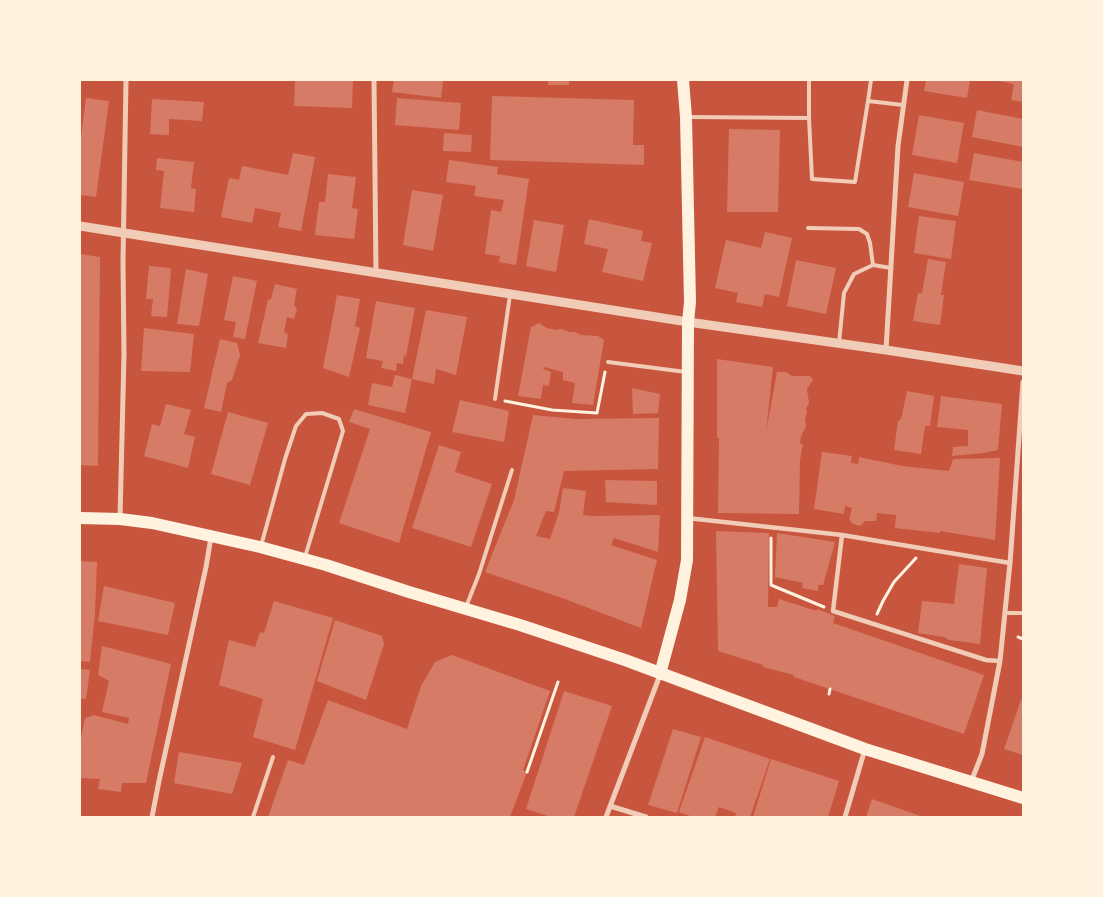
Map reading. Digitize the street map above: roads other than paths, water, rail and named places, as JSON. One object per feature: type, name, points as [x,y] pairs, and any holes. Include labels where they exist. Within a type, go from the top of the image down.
[{"type":"main road","points":[[660,674],[680,600],[687,560],[688,322],[690,302],[686,118],[683,80]]},
{"type":"main road","points":[[80,518],[120,519],[152,523],[260,547],[326,565],[520,625],[625,660],[865,749],[1023,798]]},
{"type":"street","points":[[120,519],[124,356],[126,80]]},
{"type":"street","points":[[374,80],[376,273]]},
{"type":"street","points":[[886,350],[898,146],[907,80]]},
{"type":"street","points":[[80,226],[510,295],[1023,371]]},
{"type":"street","points":[[971,782],[982,754],[1000,661],[1010,563],[1023,382]]},
{"type":"street","points":[[687,518],[842,535],[1010,563]]},
{"type":"street","points":[[842,535],[833,611],[986,660],[1000,661]]},
{"type":"street","points":[[152,817],[211,536]]},
{"type":"street","points":[[606,817],[660,674]]},
{"type":"street","points":[[844,817],[865,749]]},
{"type":"street","points":[[610,806],[646,817]]},
{"type":"lane","points":[[809,80],[808,118],[812,179],[855,182],[870,80]]},
{"type":"lane","points":[[868,101],[903,105]]},
{"type":"lane","points":[[686,118],[808,118]]},
{"type":"lane","points":[[808,228],[859,229],[867,234],[873,265]]},
{"type":"lane","points":[[839,343],[844,293],[854,274],[873,265],[891,268]]},
{"type":"lane","points":[[495,399],[510,295]]},
{"type":"lane","points":[[608,362],[689,372]]},
{"type":"lane","points":[[260,547],[296,426],[306,414],[322,413],[338,419],[343,431],[304,559]]},
{"type":"lane","points":[[466,609],[512,470]]},
{"type":"lane","points":[[1005,613],[1023,614]]},
{"type":"lane","points":[[252,817],[273,757]]}]
